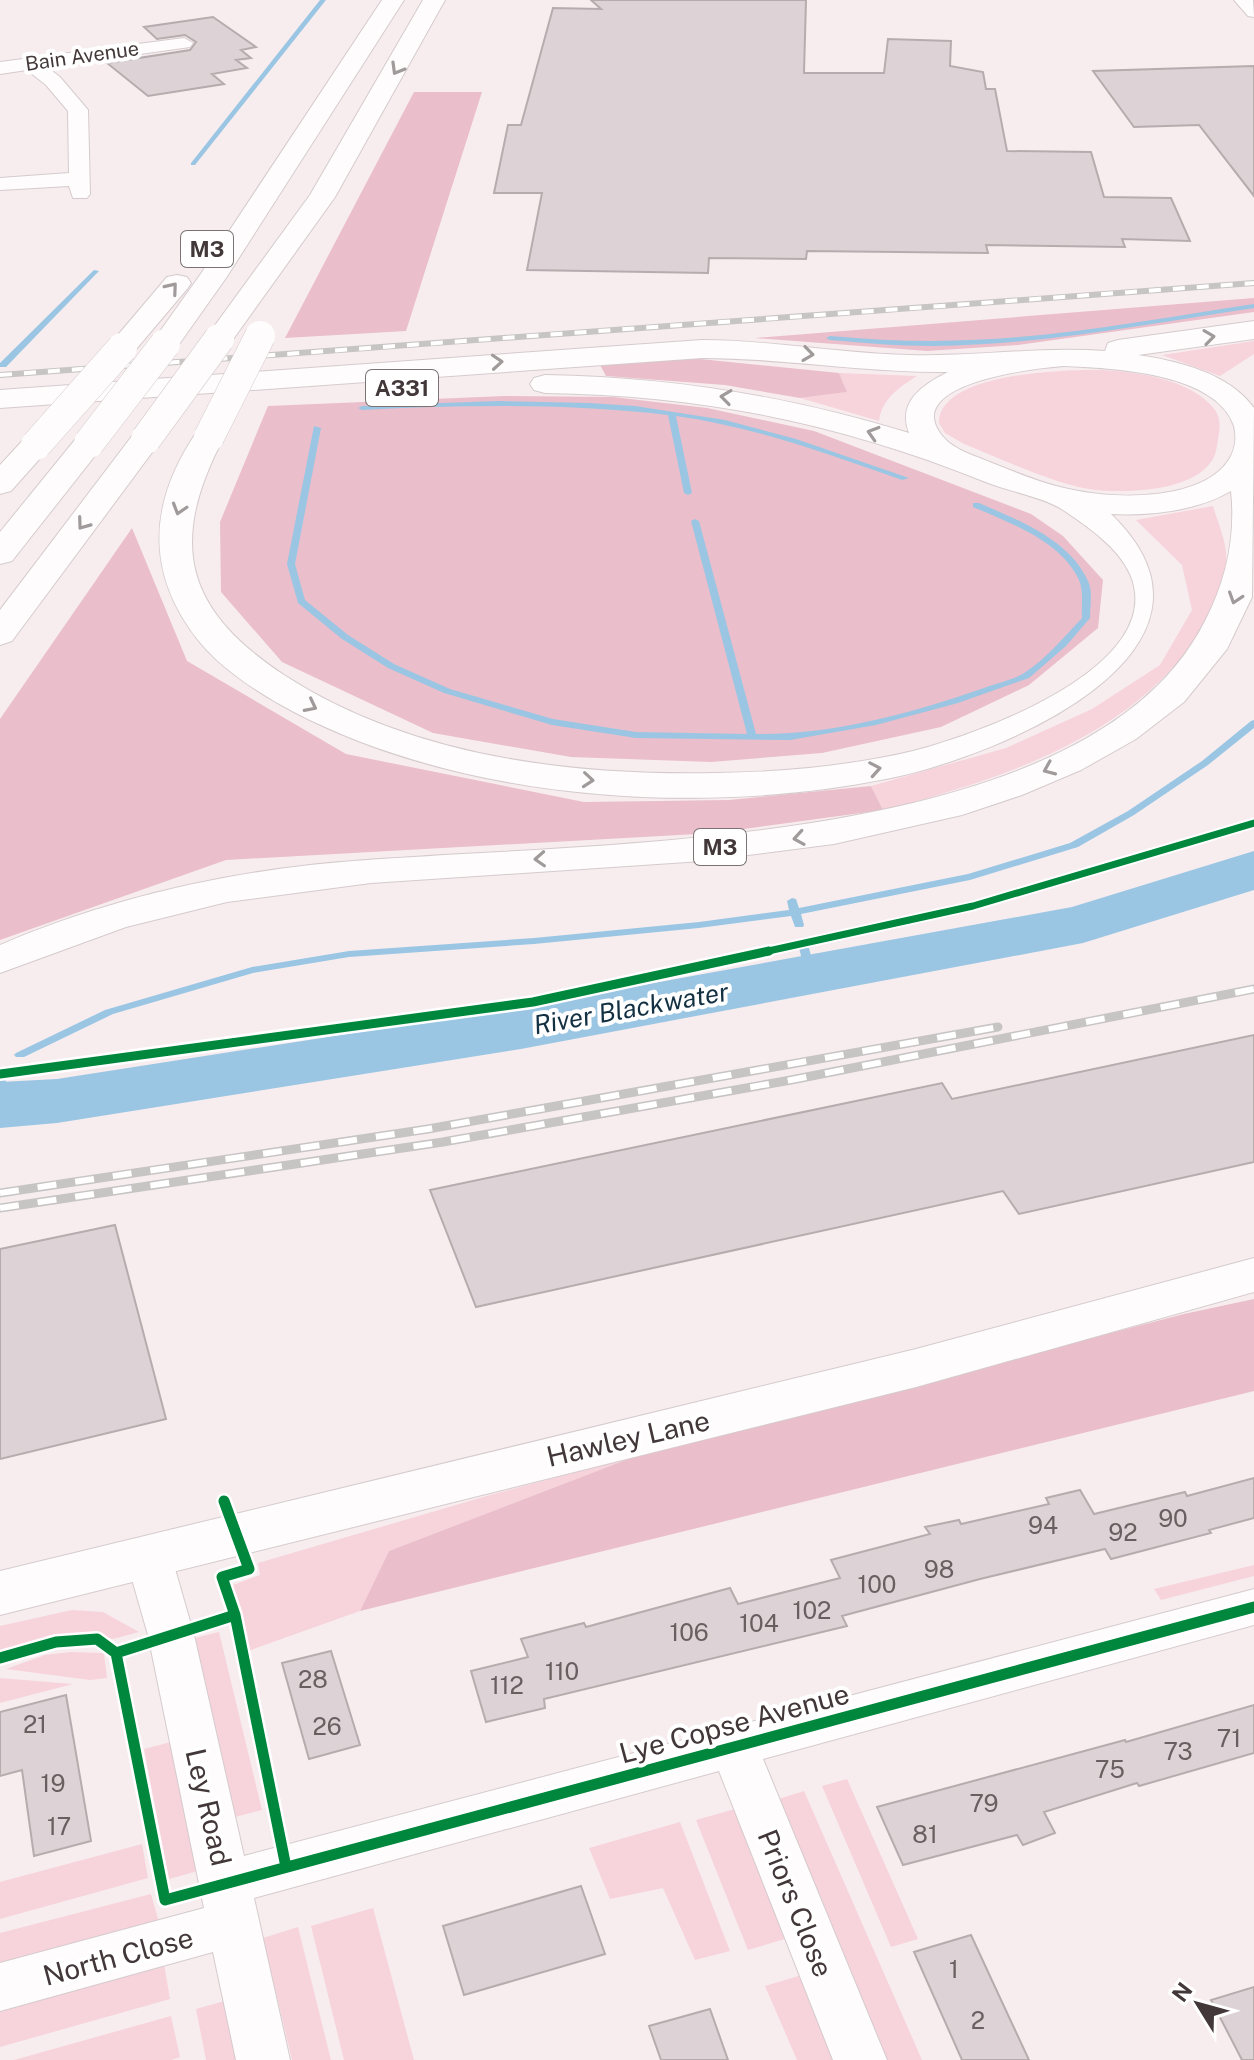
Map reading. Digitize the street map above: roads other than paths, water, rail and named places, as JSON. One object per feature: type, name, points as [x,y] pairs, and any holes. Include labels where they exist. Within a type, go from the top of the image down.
[{"type":"main road","name":"M3","points":[[0,554],[165,344],[393,0]]},
{"type":"main road","name":"M3","points":[[0,634],[322,197],[434,0]]},
{"type":"main road","name":"M3","points":[[0,484],[294,153]]},
{"type":"main road","name":"M3","points":[[322,197],[293,269],[189,478],[175,520],[175,568],[183,593],[198,618],[213,638],[237,659],[295,697],[376,734],[447,756],[591,781],[733,783],[870,770],[918,761],[983,741],[1065,703],[1124,660],[1143,639],[1153,620],[1155,605],[1152,587],[1141,564],[1100,522],[1068,499]]},
{"type":"main road","points":[[1254,330],[1004,363],[953,381],[925,400],[917,417],[918,427],[943,454],[1068,499],[1116,505],[1163,503],[1211,489],[1247,464],[1252,439],[1246,415],[1254,379]]},
{"type":"main road","name":"A331","points":[[0,399],[702,349],[755,349],[907,364],[1004,363]]},
{"type":"main road","points":[[1064,357],[1161,369],[1212,387],[1246,415]]},
{"type":"main road","name":"A331","points":[[0,417],[446,385],[602,386],[751,401],[824,418],[943,454]]},
{"type":"main road","name":"M3","points":[[0,960],[96,923],[217,892],[362,871],[781,840],[915,814],[1023,780],[1102,744],[1158,705],[1198,665],[1223,627],[1240,583],[1250,510],[1247,464]]},
{"type":"main road","name":"Hawley Lane","points":[[0,1593],[846,1386],[1254,1275]]},
{"type":"street","points":[[1243,0],[1254,12]]},
{"type":"street","name":"Bain Avenue","points":[[0,68],[163,44],[185,48],[202,30]]},
{"type":"street","points":[[0,184],[80,186],[78,110],[53,81],[30,63]]},
{"type":"street","name":"Ley Road","points":[[148,1555],[171,1635],[263,2060]]},
{"type":"street","name":"Lye Copse Avenue","points":[[231,1903],[733,1746],[1254,1607]]},
{"type":"street","name":"Priors Close","points":[[733,1746],[860,2060]]},
{"type":"street","name":"North Close","points":[[0,1987],[231,1903]]},
{"type":"waterway","points":[[193,164],[323,0]]},
{"type":"waterway","points":[[3,365],[96,271]]},
{"type":"waterway","points":[[830,338],[883,343],[989,341],[1096,330],[1254,306]]},
{"type":"waterway","points":[[362,408],[544,403],[680,414],[771,433],[905,478]]},
{"type":"waterway","points":[[672,414],[688,493]]},
{"type":"waterway","points":[[317,428],[291,564],[301,601],[345,637],[391,666],[447,691],[552,722],[636,735],[790,737],[876,722],[955,701],[1026,676],[1063,644],[1086,618],[1085,584],[1074,566],[1050,543],[976,505]]},
{"type":"waterway","points":[[695,521],[752,735]]},
{"type":"waterway","points":[[795,912],[970,877],[1074,845],[1131,813],[1205,763],[1254,723]]},
{"type":"waterway","name":"River Blackwater","points":[[0,1105],[57,1101],[521,1028],[1083,924],[1254,870]]},
{"type":"waterway","points":[[792,901],[795,912]]},
{"type":"waterway","points":[[20,1055],[109,1012],[252,970],[349,954],[534,941],[795,912]]},
{"type":"waterway","points":[[795,912],[799,925]]},
{"type":"waterway","points":[[804,948],[811,975]]},
{"type":"railway","points":[[0,375],[1254,283]]},
{"type":"railway","points":[[0,1208],[443,1142],[791,1080],[1254,989]]},
{"type":"railway","points":[[0,1193],[428,1129],[998,1027]]}]
